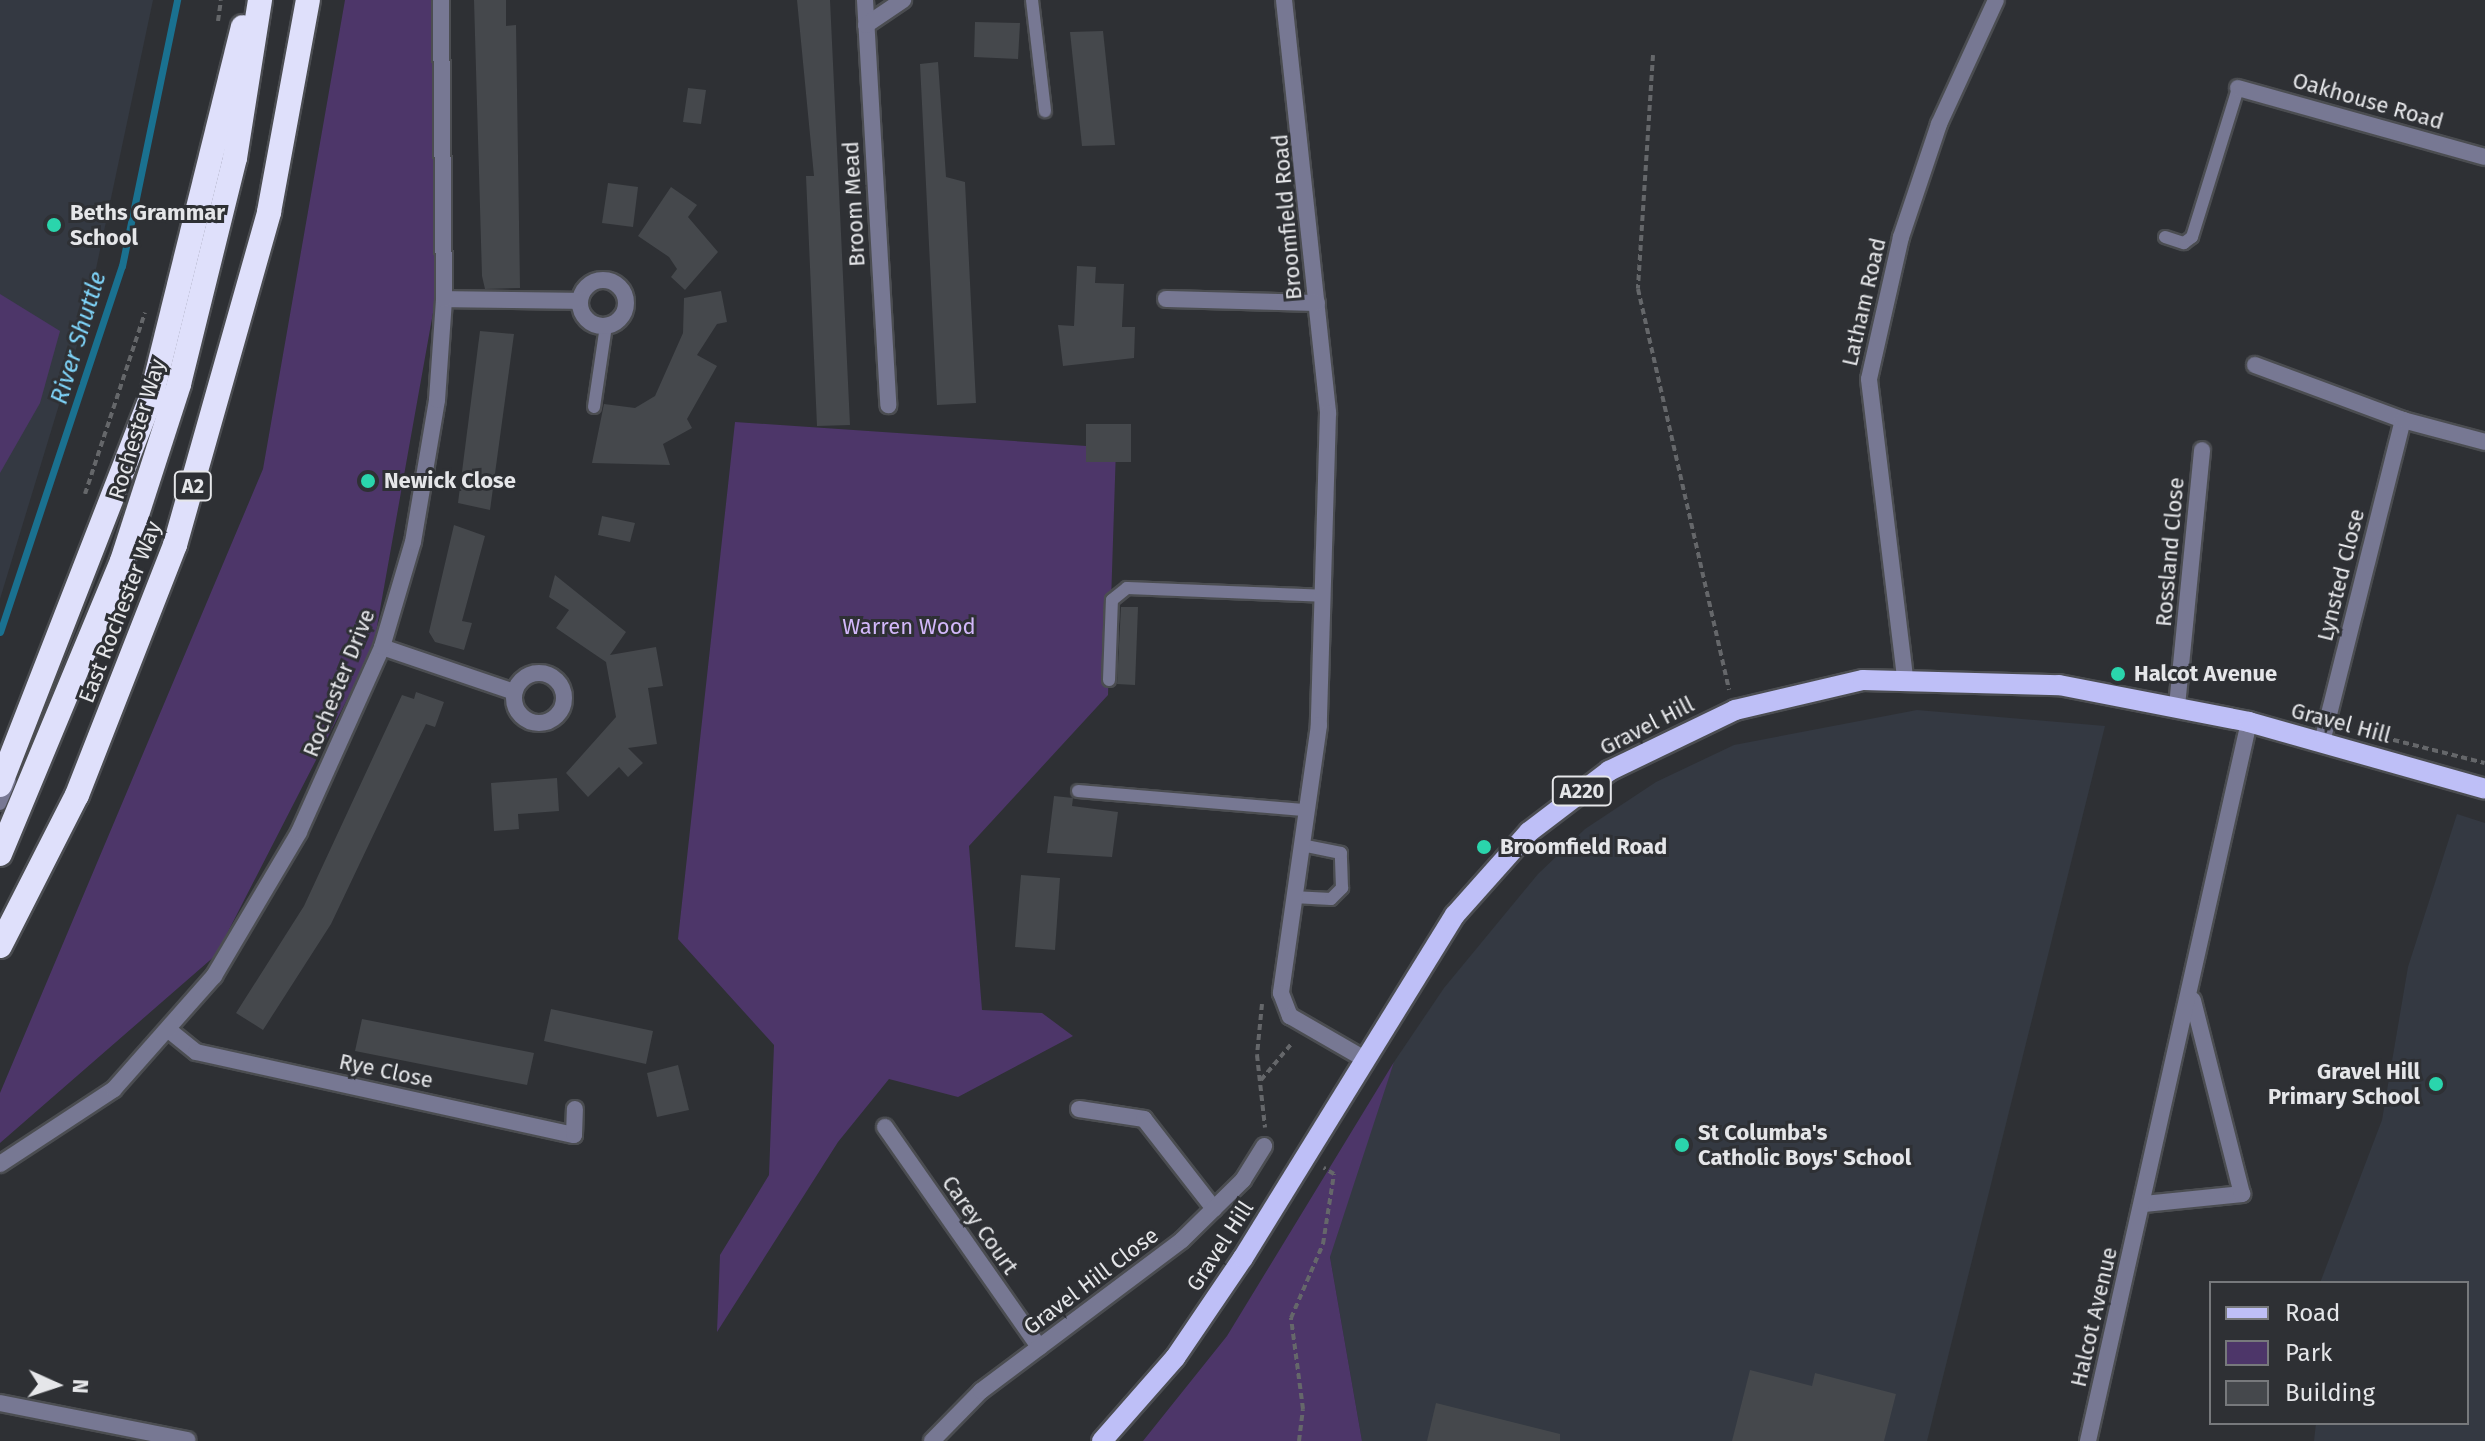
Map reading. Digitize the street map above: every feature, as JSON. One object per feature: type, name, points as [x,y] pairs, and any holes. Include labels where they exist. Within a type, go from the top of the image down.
[{"type":"highway","points":[[0,785],[97,552],[151,398],[250,0]]},
{"type":"highway","name":"Rochester Way","points":[[0,854],[122,561],[179,384],[235,158],[260,0]]},
{"type":"highway","name":"East Rochester Way","points":[[0,946],[77,795],[175,545],[269,212],[308,0]]},
{"type":"main road","name":"Gravel Hill","points":[[1102,1441],[1175,1358],[1243,1258],[1361,1057],[1455,915],[1529,832],[1609,771],[1735,710],[1905,677],[2059,685],[2249,722],[2485,789]]},
{"type":"street","name":"Rochester Drive","points":[[0,1164],[114,1089],[170,1031],[214,976],[299,832],[382,647],[413,542],[444,299],[441,0]]},
{"type":"street","name":"Broom Mead","points":[[865,0],[888,405]]},
{"type":"street","points":[[866,25],[903,0]]},
{"type":"street","name":"Broomfield Road","points":[[1284,0],[1328,413],[1319,725],[1281,993],[1290,1016],[1361,1057]]},
{"type":"street","name":"Latham Road","points":[[1905,677],[1869,379],[1901,237],[1939,124],[1996,0]]},
{"type":"street","name":"Oakhouse Road","points":[[2238,88],[2485,157]]},
{"type":"street","points":[[591,282],[619,286],[624,314],[606,326],[587,320],[580,301],[591,282]]},
{"type":"street","points":[[444,299],[580,301]]},
{"type":"street","points":[[1166,299],[1317,303]]},
{"type":"street","points":[[2255,365],[2403,420],[2485,442]]},
{"type":"street","name":"Lynsted Close","points":[[2322,742],[2403,420]]},
{"type":"street","name":"Rossland Close","points":[[2177,706],[2202,450]]},
{"type":"street","points":[[382,647],[514,692]]},
{"type":"street","name":"Halcot Avenue","points":[[2088,1441],[2192,995],[2249,722]]},
{"type":"street","name":"Halcot Avenue","points":[[2144,1204],[2242,1194],[2192,995]]},
{"type":"street","name":"Rye Close","points":[[170,1031],[196,1052],[574,1135],[575,1109]]},
{"type":"street","points":[[1079,1109],[1144,1119],[1214,1209]]},
{"type":"street","name":"Carey Court","points":[[885,1127],[1039,1347]]},
{"type":"street","name":"Gravel Hill Close","points":[[932,1441],[1039,1347],[1214,1209],[1264,1146]]},
{"type":"street","points":[[0,1403],[188,1441]]},
{"type":"lane","points":[[1032,0],[1045,111]]},
{"type":"lane","points":[[2165,237],[2184,243],[2192,237],[2238,88]]},
{"type":"lane","points":[[594,407],[606,326]]},
{"type":"lane","points":[[0,804],[97,552]]},
{"type":"lane","points":[[1109,680],[1112,600],[1127,588],[1323,596]]},
{"type":"lane","points":[[1078,791],[1306,810]]},
{"type":"lane","points":[[1293,897],[1331,899],[1342,888],[1341,853],[1301,845]]},
{"type":"path","points":[[217,29],[221,0]]},
{"type":"path","points":[[1653,55],[1638,289],[1708,621],[1735,710]]},
{"type":"path","points":[[79,510],[148,303]]},
{"type":"path","points":[[2374,735],[2396,738],[2485,763]]},
{"type":"path","points":[[1262,1004],[1264,1146]]},
{"type":"path","points":[[1261,1080],[1292,1043]]},
{"type":"path","points":[[1299,1441],[1303,1409],[1291,1318],[1323,1244],[1334,1174],[1324,1168]]},
{"type":"shaded area","name":"Beths Grammar School","points":[[0,0],[153,0],[86,316],[0,599]]},
{"type":"shaded area","name":"St Columba's Catholic Boys' School","points":[[1917,710],[2105,726],[1927,1441],[1362,1441],[1330,1257],[1334,1227],[1394,1062],[1444,988],[1538,874],[1585,829],[1656,782],[1734,745]]},
{"type":"shaded area","name":"Gravel Hill Primary School","points":[[2457,814],[2485,823],[2485,1441],[2314,1441],[2316,1425],[2469,1425],[2469,1281],[2321,1281],[2382,1120],[2408,967]]},
{"type":"green space","points":[[345,0],[435,0],[436,296],[373,649],[216,955],[0,1143],[0,1093],[263,469]]},
{"type":"green space","points":[[0,294],[60,331],[40,403],[0,473]]},
{"type":"green space","name":"Warren Wood","points":[[735,422],[1116,448],[1108,695],[969,846],[982,1010],[1042,1013],[1073,1036],[958,1097],[889,1079],[838,1142],[717,1332],[720,1255],[769,1175],[774,1045],[678,939]]},
{"type":"green space","points":[[1394,1062],[1330,1257],[1362,1441],[1143,1441],[1227,1336]]},
{"type":"building","points":[[474,0],[506,0],[506,26],[516,25],[520,288],[485,289],[482,276]]},
{"type":"building","points":[[797,0],[830,0],[850,425],[817,426],[806,176],[814,176]]},
{"type":"building","points":[[975,22],[1020,23],[1018,59],[974,57]]},
{"type":"building","points":[[1103,31],[1115,145],[1082,146],[1070,32]]},
{"type":"building","points":[[938,62],[946,177],[965,182],[976,403],[937,405],[920,64]]},
{"type":"building","points":[[688,88],[706,90],[701,124],[683,122]]},
{"type":"building","points":[[608,183],[638,187],[633,227],[602,223]]},
{"type":"building","points":[[671,187],[697,205],[688,217],[718,252],[685,290],[671,277],[677,269],[669,257],[638,236]]},
{"type":"building","points":[[1077,266],[1096,267],[1095,283],[1124,284],[1122,327],[1135,327],[1134,358],[1063,366],[1058,325],[1074,326]]},
{"type":"building","points":[[721,291],[727,322],[717,324],[697,355],[717,366],[687,419],[692,428],[663,444],[670,465],[592,463],[604,404],[635,408],[655,396],[683,333],[684,298]]},
{"type":"building","points":[[480,331],[514,334],[490,510],[458,503]]},
{"type":"building","points":[[1086,424],[1131,424],[1131,462],[1086,462]]},
{"type":"building","points":[[602,516],[635,523],[630,542],[598,535]]},
{"type":"building","points":[[454,525],[485,536],[462,621],[472,623],[464,650],[435,642],[429,632]]},
{"type":"building","points":[[555,575],[626,632],[610,655],[656,647],[663,686],[648,688],[657,744],[628,748],[643,763],[628,777],[619,767],[588,797],[566,773],[616,717],[606,662],[556,628],[569,610],[549,597]]},
{"type":"building","points":[[1121,607],[1138,607],[1135,685],[1117,684]]},
{"type":"building","points":[[416,692],[444,702],[435,727],[426,724],[331,924],[263,1030],[236,1013],[304,906],[402,695],[414,699]]},
{"type":"building","points":[[557,778],[559,811],[518,814],[519,829],[494,831],[491,783]]},
{"type":"building","points":[[1054,796],[1073,798],[1072,806],[1118,812],[1112,857],[1047,853]]},
{"type":"building","points":[[1021,875],[1060,878],[1055,950],[1015,947]]},
{"type":"building","points":[[551,1009],[653,1031],[646,1064],[544,1041]]},
{"type":"building","points":[[362,1019],[534,1053],[527,1085],[355,1051]]},
{"type":"building","points":[[678,1065],[689,1110],[657,1117],[647,1073]]},
{"type":"building","points":[[1750,1370],[1812,1386],[1815,1373],[1896,1394],[1884,1441],[1732,1441]]},
{"type":"building","points":[[1436,1403],[1560,1434],[1560,1441],[1427,1441]]},
{"type":"waterway","name":"River Shuttle","points":[[0,632],[122,266],[177,0]]},
{"type":"place","name":"Beths Grammar School","points":[[54,225]]},
{"type":"place","name":"Newick Close","points":[[368,481]]},
{"type":"place","name":"Halcot Avenue","points":[[2118,674]]},
{"type":"place","name":"Broomfield Road","points":[[1484,847]]},
{"type":"place","name":"Gravel Hill Primary School","points":[[2436,1084]]},
{"type":"place","name":"St Columba's Catholic Boys' School","points":[[1682,1145]]}]
